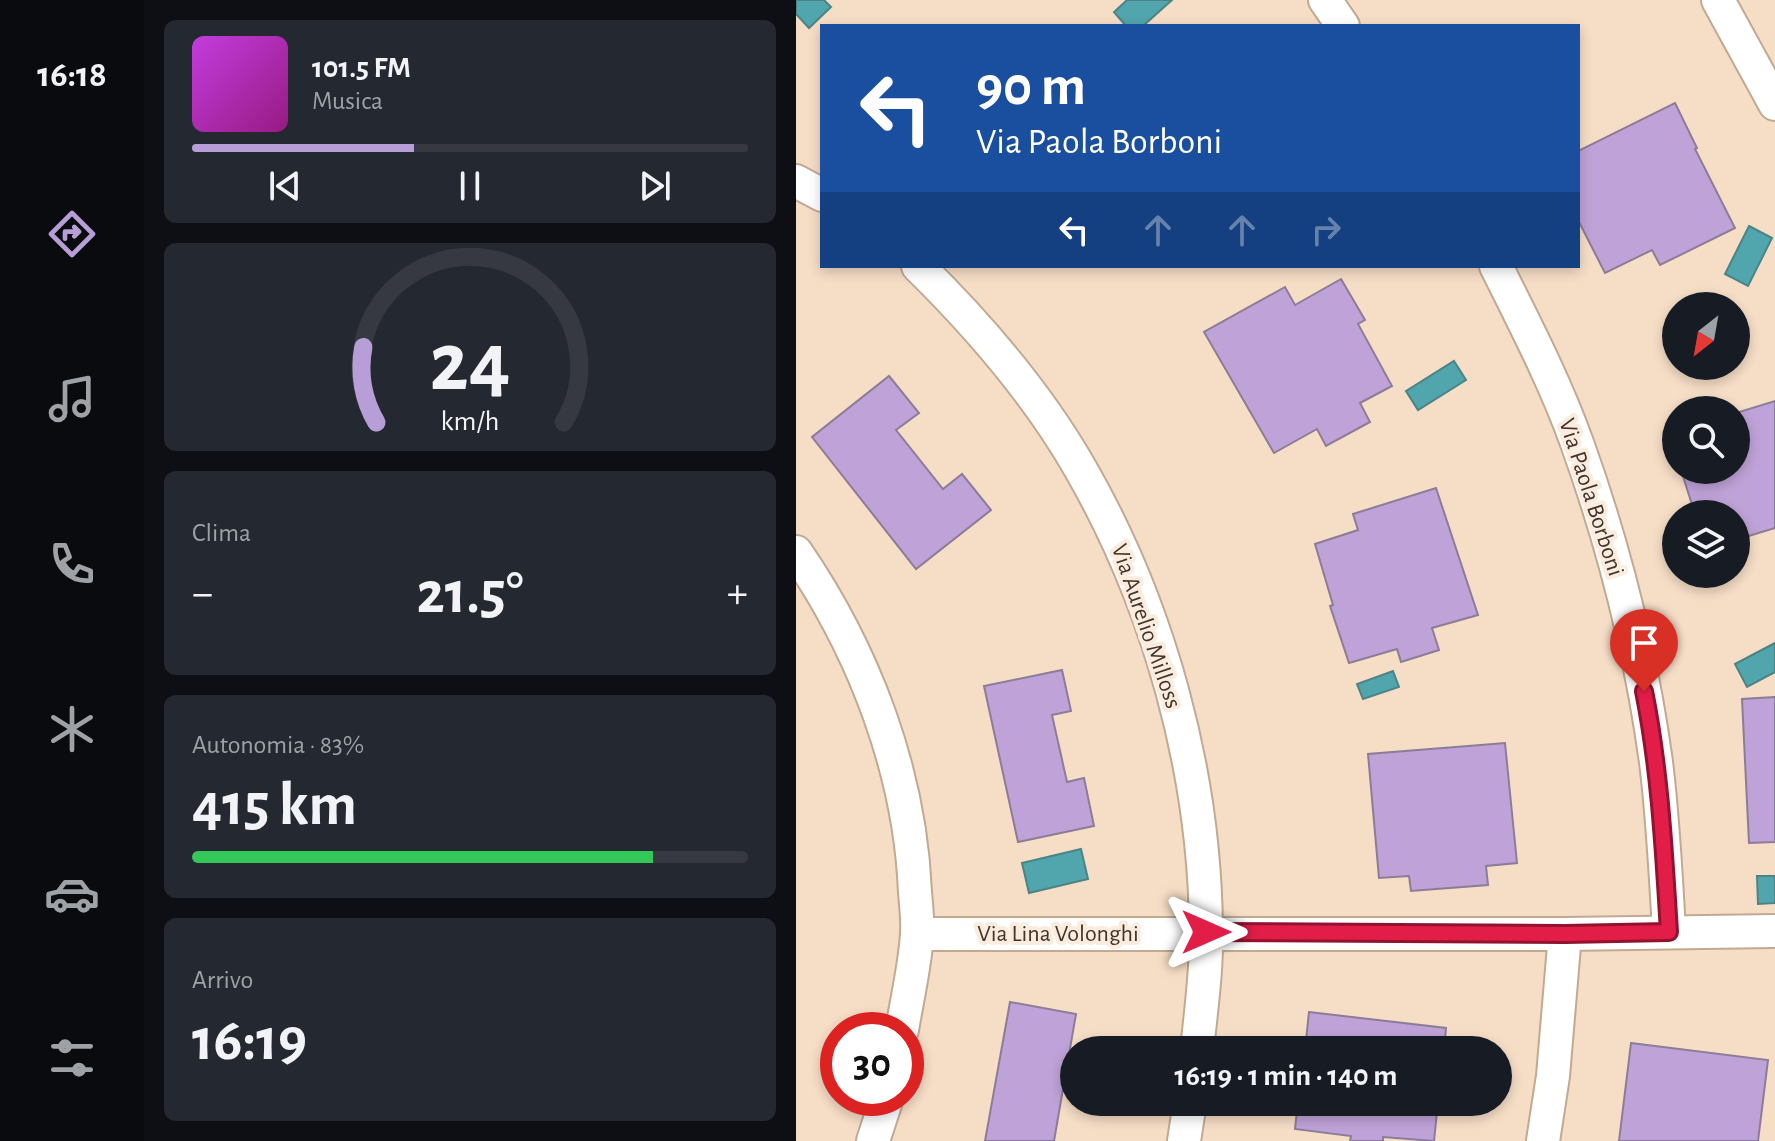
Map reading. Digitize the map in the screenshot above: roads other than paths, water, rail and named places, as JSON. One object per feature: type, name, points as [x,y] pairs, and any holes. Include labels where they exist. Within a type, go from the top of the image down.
[{"type":"street","points":[[1325,0],[1342,24]]},
{"type":"street","points":[[1718,0],[1775,104]]},
{"type":"street","points":[[796,181],[820,194]]},
{"type":"street","name":"Via Aurelio Milloss","points":[[920,268],[986,338],[1030,394],[1078,465],[1103,510],[1143,601],[1168,679],[1187,752],[1197,807],[1204,870],[1206,932],[1198,1036]]},
{"type":"street","name":"Via Paola Borboni","points":[[1497,268],[1554,385],[1577,442],[1619,575],[1656,763],[1669,932]]},
{"type":"street","points":[[796,552],[832,610],[857,662],[877,711],[907,809],[915,874],[917,934],[905,1012]]},
{"type":"street","name":"Via Lina Volonghi","points":[[917,934],[1775,931]]},
{"type":"street","points":[[1543,1141],[1553,1076],[1565,934]]},
{"type":"street","points":[[873,1141],[881,1116]]},
{"type":"street","points":[[1184,1141],[1188,1116]]},
{"type":"water","points":[[796,0],[824,0],[831,7],[809,28],[796,14]]},
{"type":"water","points":[[1127,0],[1172,0],[1145,24],[1124,24],[1114,12]]},
{"type":"water","points":[[1749,226],[1772,238],[1748,286],[1725,274]]},
{"type":"water","points":[[1454,361],[1466,380],[1418,410],[1406,391]]},
{"type":"water","points":[[1775,643],[1775,672],[1747,687],[1735,664]]},
{"type":"water","points":[[1393,671],[1399,687],[1363,699],[1357,684]]},
{"type":"water","points":[[1081,849],[1088,879],[1029,893],[1022,863]]},
{"type":"water","points":[[1757,876],[1775,876],[1775,903],[1758,904]]}]
